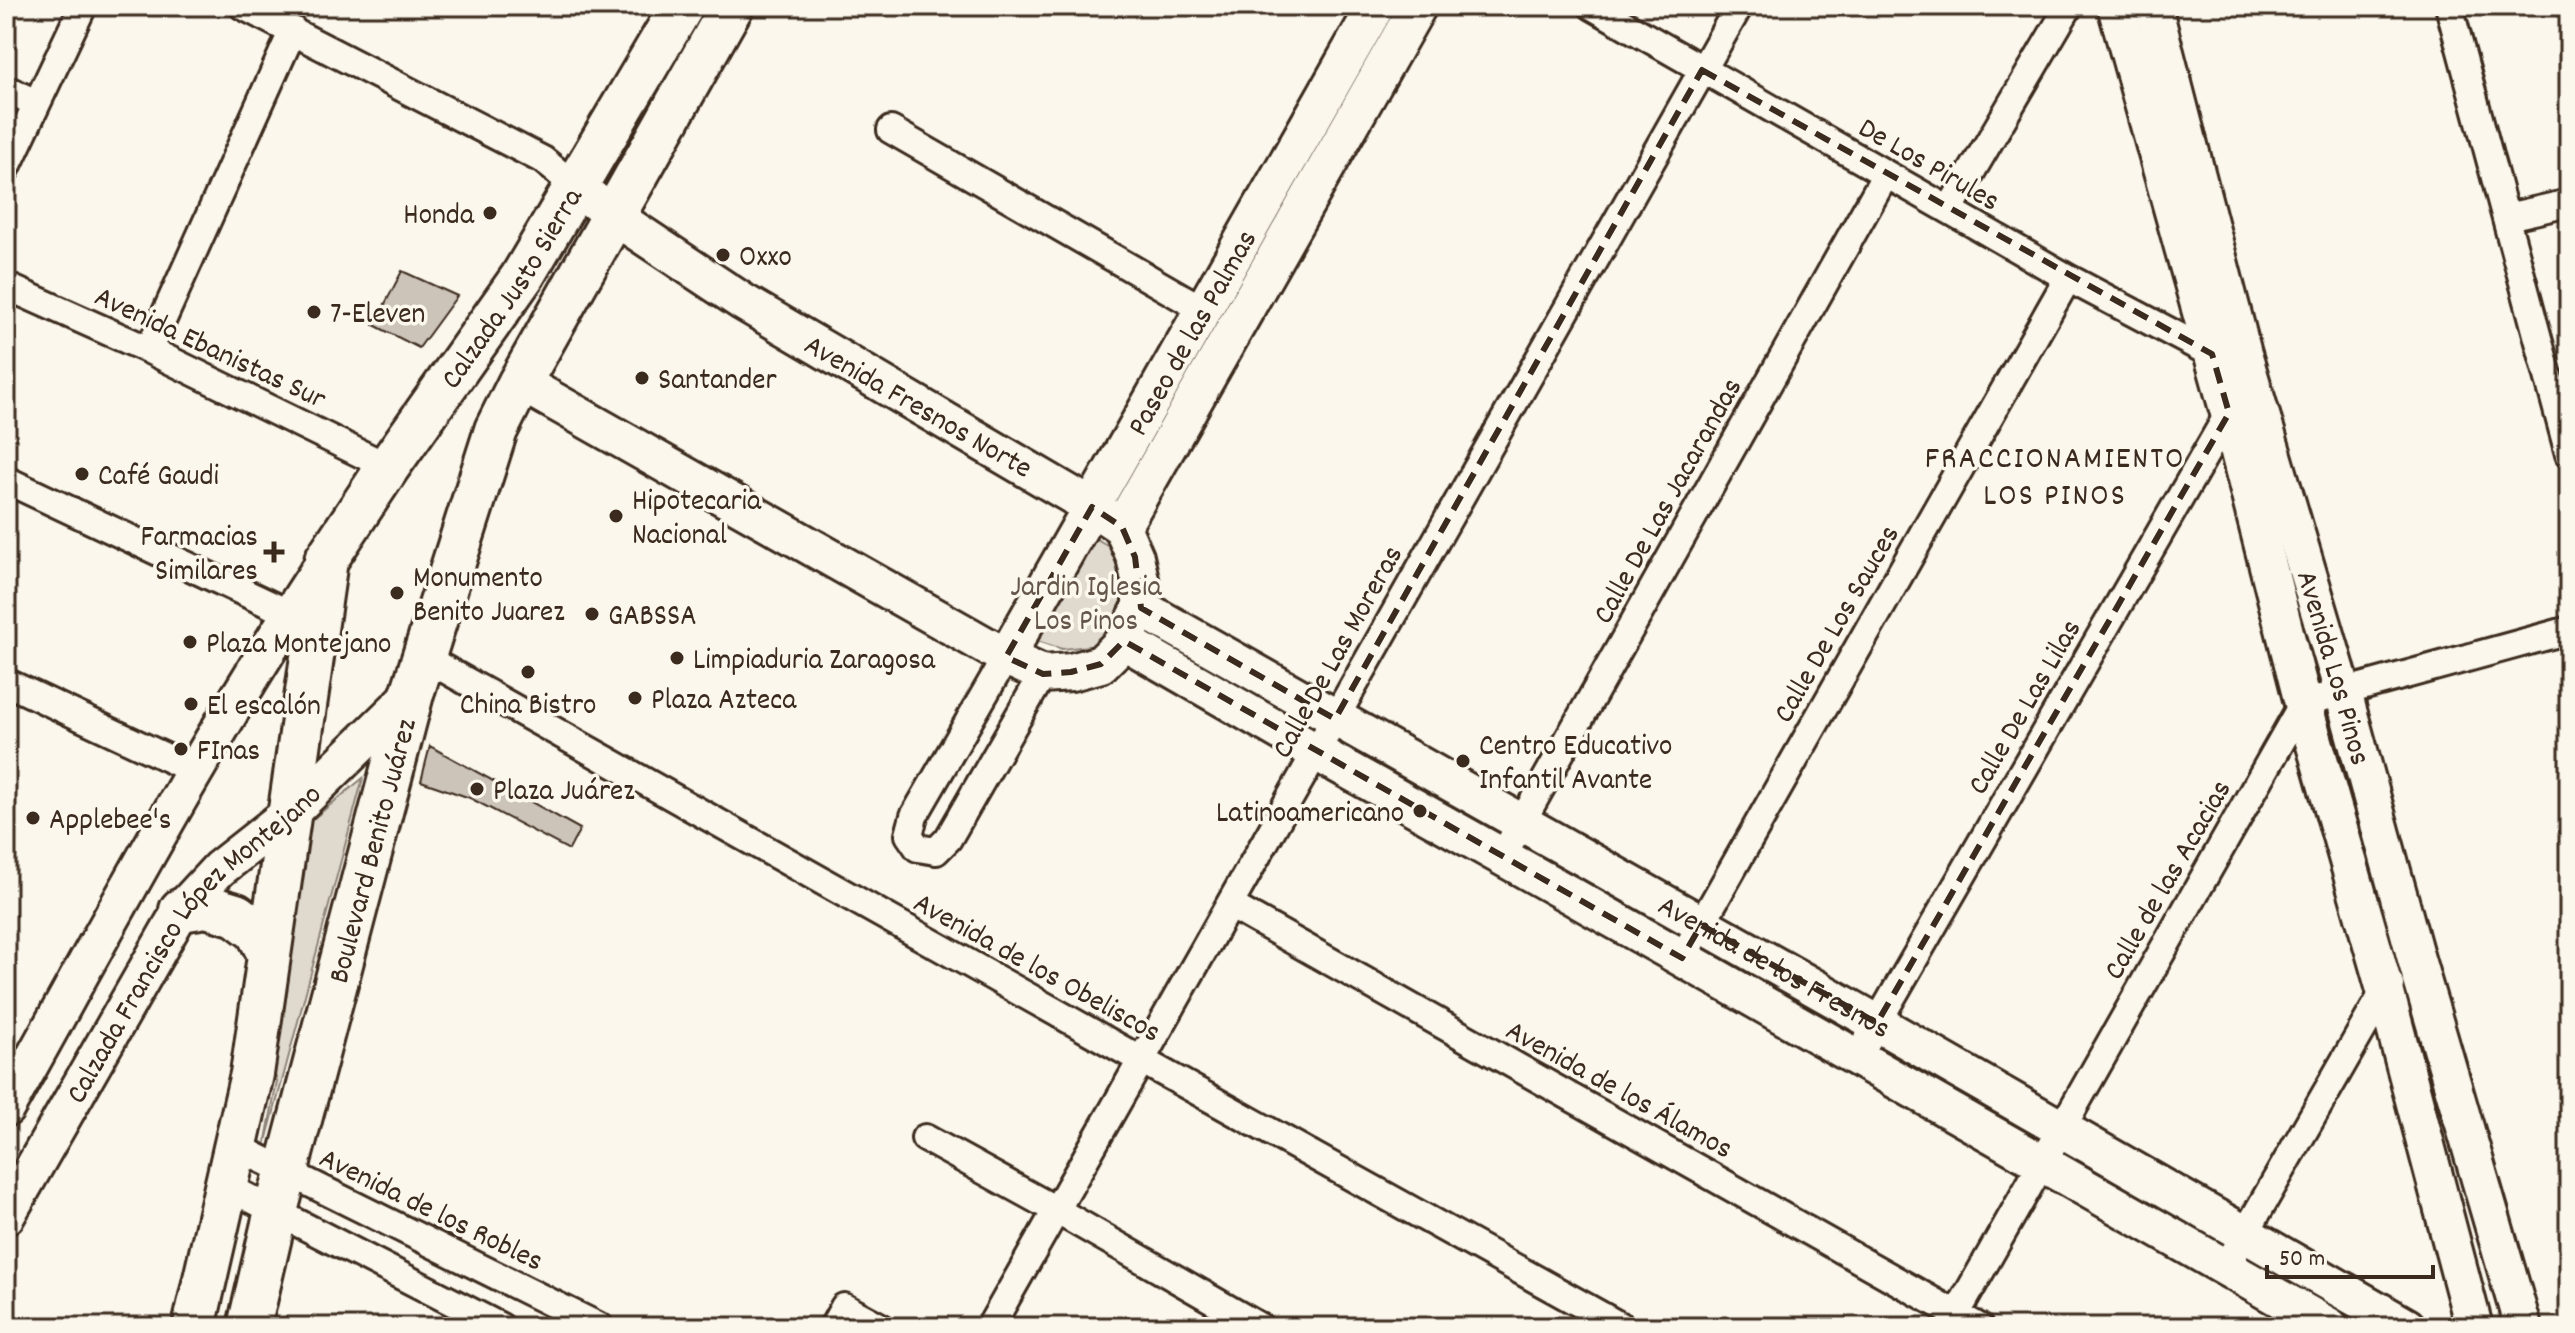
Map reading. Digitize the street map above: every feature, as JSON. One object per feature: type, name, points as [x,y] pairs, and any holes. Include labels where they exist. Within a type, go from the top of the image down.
[{"type":"main road","name":"Calzada Justo Sierra","points":[[520,382],[732,6]]},
{"type":"main road","name":"Calzada Justo Sierra","points":[[303,620],[326,560],[522,277],[674,9]]},
{"type":"main road","name":"Boulevard Benito Juárez","points":[[249,1327],[286,1172],[419,676],[496,430],[520,382]]},
{"type":"main road","points":[[194,1327],[252,1074],[290,813],[303,620]]},
{"type":"main road","points":[[181,910],[206,906],[236,915],[257,931],[269,954]]},
{"type":"street","points":[[6,169],[83,6]]},
{"type":"street","points":[[243,6],[543,160],[574,185]]},
{"type":"street","name":"Paseo de las Palmas","points":[[1006,657],[1376,6]]},
{"type":"street","name":"Paseo de las Palmas","points":[[1122,527],[1418,6]]},
{"type":"street","name":"De Los Pirules","points":[[1592,6],[2068,278],[2228,354]]},
{"type":"street","name":"Calle De Las Moreras","points":[[990,1327],[1739,6]]},
{"type":"street","points":[[1949,210],[2069,6]]},
{"type":"street","name":"Avenida Los Pinos","points":[[2116,6],[2244,407],[2343,692],[2416,959],[2523,1327]]},
{"type":"street","name":"Avenida Los Pinos","points":[[2153,6],[2228,354]]},
{"type":"street","points":[[2449,6],[2562,401],[2569,454]]},
{"type":"street","points":[[149,350],[293,30]]},
{"type":"street","points":[[6,89],[36,103]]},
{"type":"street","points":[[891,130],[1202,309]]},
{"type":"street","name":"Calle De Las Jacarandas","points":[[1502,857],[1886,174]]},
{"type":"street","name":"Avenida Fresnos Norte","points":[[574,185],[615,217],[743,302],[1122,527]]},
{"type":"street","points":[[2507,217],[2569,203]]},
{"type":"street","name":"Calle De Los Sauces","points":[[1682,958],[2068,278]]},
{"type":"street","name":"Avenida Ebanistas Sur","points":[[6,286],[149,350],[388,467]]},
{"type":"street","points":[[520,382],[1006,657],[1043,674],[1071,672],[1101,664],[1124,641],[1141,608],[1141,584],[1135,557],[1122,527]]},
{"type":"street","name":"Avenida Los Pinos","points":[[2244,407],[2303,703],[2385,990],[2474,1327]]},
{"type":"street","name":"Calle De Las Lilas","points":[[1857,1058],[2244,407]]},
{"type":"street","points":[[6,480],[303,620]]},
{"type":"street","name":"Avenida de los Fresnos","points":[[1141,608],[2062,1128],[2407,1327]]},
{"type":"street","name":"Calzada Francisco López Montejano","points":[[6,1108],[195,771],[303,620]]},
{"type":"street","points":[[2303,703],[2569,630]]},
{"type":"street","name":"Avenida de los Fresnos","points":[[1124,641],[2330,1327]]},
{"type":"street","points":[[1006,657],[914,816],[909,835],[918,848],[936,851],[948,839],[1043,674]]},
{"type":"street","name":"Calzada Francisco López Montejano","points":[[6,1216],[181,910],[219,869],[290,813],[419,676]]},
{"type":"street","name":"Avenida de los Obeliscos","points":[[419,676],[1141,1060],[1622,1327]]},
{"type":"street","points":[[6,682],[195,771]]},
{"type":"street","name":"Calle de las Acacias","points":[[1961,1323],[2042,1162],[2303,703]]},
{"type":"street","name":"Avenida de los Álamos","points":[[1230,905],[1961,1323]]},
{"type":"street","points":[[2226,1267],[2385,990],[2416,959]]},
{"type":"street","points":[[925,1138],[1260,1327]]},
{"type":"street","name":"Avenida de los Robles","points":[[235,1146],[600,1327]]},
{"type":"street","points":[[226,1186],[501,1327]]},
{"type":"street","points":[[838,1317],[881,1327]]},
{"type":"highlighted area","points":[[1702,70],[2212,354],[2229,413],[1877,1023],[1701,925],[1682,958],[1124,641],[1101,664],[1071,672],[1043,674],[1006,657],[1092,507],[1122,527],[1135,557],[1141,608],[1335,719]]},
{"type":"green space","name":"Jardin Iglesia Los Pinos","points":[[1091,536],[1118,551],[1125,591],[1116,621],[1099,645],[1062,649],[1034,640]]},
{"type":"green space","points":[[363,778],[265,1145],[277,1081],[269,1057],[307,824]]},
{"type":"building","points":[[402,271],[457,296],[419,348],[374,325]]},
{"type":"building","name":"Plaza Juárez","points":[[430,746],[580,829],[569,850],[470,798],[421,781]]},
{"type":"place","name":"Honda","points":[[490,213]]},
{"type":"place","name":"Oxxo","points":[[723,255]]},
{"type":"place","name":"7-Eleven","points":[[314,312]]},
{"type":"place","name":"Santander","points":[[642,378]]},
{"type":"place","name":"Café Gaudi","points":[[82,474]]},
{"type":"place","name":"Hipotecaria Nacional","points":[[616,516]]},
{"type":"place","name":"Farmacias Similares","points":[[274,552]]},
{"type":"place","name":"Monumento Benito Juarez","points":[[397,593]]},
{"type":"place","name":"GABSSA","points":[[592,614]]},
{"type":"place","name":"Plaza Montejano","points":[[190,642]]},
{"type":"place","name":"Limpiaduria Zaragosa","points":[[677,658]]},
{"type":"place","name":"China Bistro","points":[[528,672]]},
{"type":"place","name":"Plaza Azteca","points":[[635,698]]},
{"type":"place","name":"El escalón","points":[[191,704]]},
{"type":"place","name":"FInas","points":[[181,749]]},
{"type":"place","name":"Centro Educativo Infantil Avante","points":[[1463,761]]},
{"type":"place","name":"Plaza Juárez","points":[[477,789]]},
{"type":"place","name":"Latinoamericano","points":[[1420,811]]},
{"type":"place","name":"Applebee's","points":[[33,818]]},
{"type":"district","name":"FRACCIONAMIENTO LOS PINOS","points":[[2055,474]]}]
